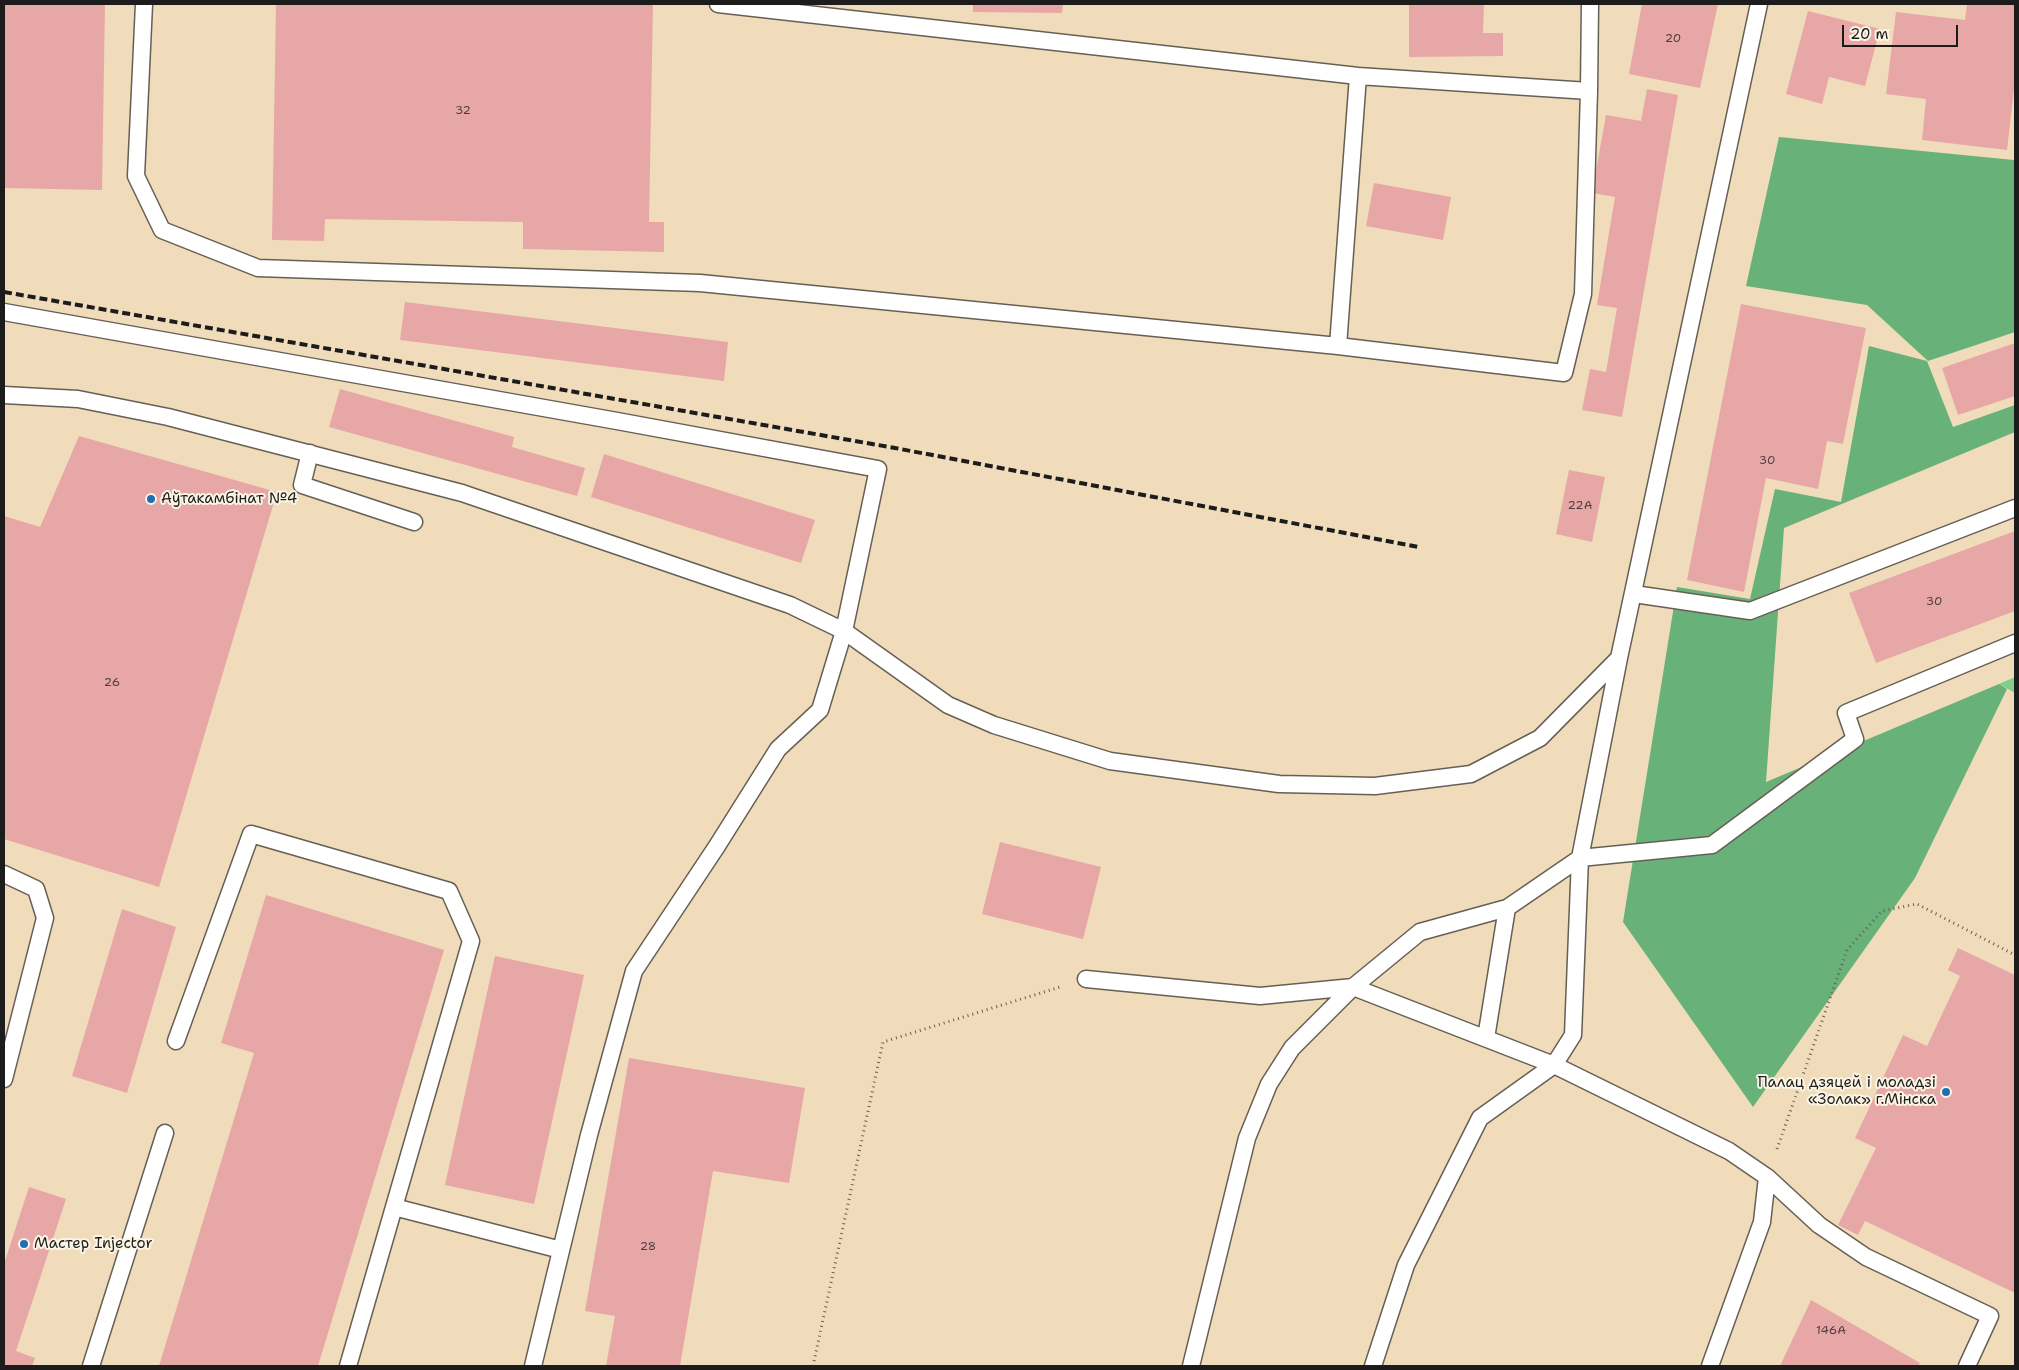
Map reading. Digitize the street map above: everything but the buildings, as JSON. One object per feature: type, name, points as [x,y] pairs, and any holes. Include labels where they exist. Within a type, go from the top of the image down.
[{"type":"lane","points":[[144,4],[136,176],[162,230],[258,268],[700,283],[1338,346],[1564,374],[1583,294],[1590,4]]},
{"type":"lane","points":[[718,4],[1358,76],[1589,91]]},
{"type":"lane","points":[[1373,1366],[1406,1265],[1480,1118],[1554,1065],[1573,1035],[1580,858],[1619,658],[1759,4]]},
{"type":"lane","points":[[1338,346],[1358,76]]},
{"type":"lane","points":[[4,312],[588,416],[878,470],[844,631],[820,710],[778,749],[717,846],[634,971],[589,1135],[533,1366]]},
{"type":"lane","points":[[4,395],[78,399],[168,417],[462,493],[790,605],[844,631],[948,705],[994,725],[1110,761],[1279,784],[1375,786],[1471,774],[1540,738],[1619,658]]},
{"type":"lane","points":[[310,453],[302,485],[414,522]]},
{"type":"lane","points":[[1634,594],[1750,611],[2015,508]]},
{"type":"lane","points":[[1191,1366],[1247,1138],[1269,1084],[1292,1048],[1353,987],[1420,932],[1507,908],[1580,858],[1712,845],[1855,739],[1846,713],[2015,642]]},
{"type":"lane","points":[[176,1041],[251,834],[449,891],[471,941],[348,1366]]},
{"type":"lane","points":[[4,874],[36,889],[45,918],[4,1079]]},
{"type":"lane","points":[[1486,1038],[1507,908]]},
{"type":"lane","points":[[1086,979],[1260,996],[1353,987],[1554,1065],[1729,1151],[1767,1177],[1819,1225],[1866,1257],[1990,1316],[1968,1366]]},
{"type":"lane","points":[[91,1366],[165,1133]]},
{"type":"lane","points":[[1710,1366],[1762,1222],[1767,1177]]},
{"type":"lane","points":[[394,1207],[561,1250]]},
{"type":"path","points":[[1767,1177],[1847,950],[1882,911],[1917,904],[2015,954]]},
{"type":"path","points":[[813,1366],[883,1042],[1086,979]]},
{"type":"green space","points":[[1779,137],[2014,160],[2015,149],[2015,332],[1928,361],[1867,305],[1746,286]]},
{"type":"green space","points":[[1869,346],[1927,361],[1953,427],[2015,405],[2015,432],[1784,528],[1766,782],[1999,684],[2007,689],[1915,878],[1753,1107],[1623,922],[1677,587],[1750,599],[1775,489],[1841,502]]},
{"type":"green space","points":[[2015,677],[2015,693],[1999,684]]},
{"type":"railway","points":[[4,292],[895,448],[1419,547]]},
{"type":"place","name":"Аўтакамбінат №4","points":[[151,499]]},
{"type":"place","name":"Палац дзяцей і моладзі «Золак» г.Мінска","points":[[1946,1092]]},
{"type":"place","name":"Мастер Injector","points":[[24,1244]]}]
